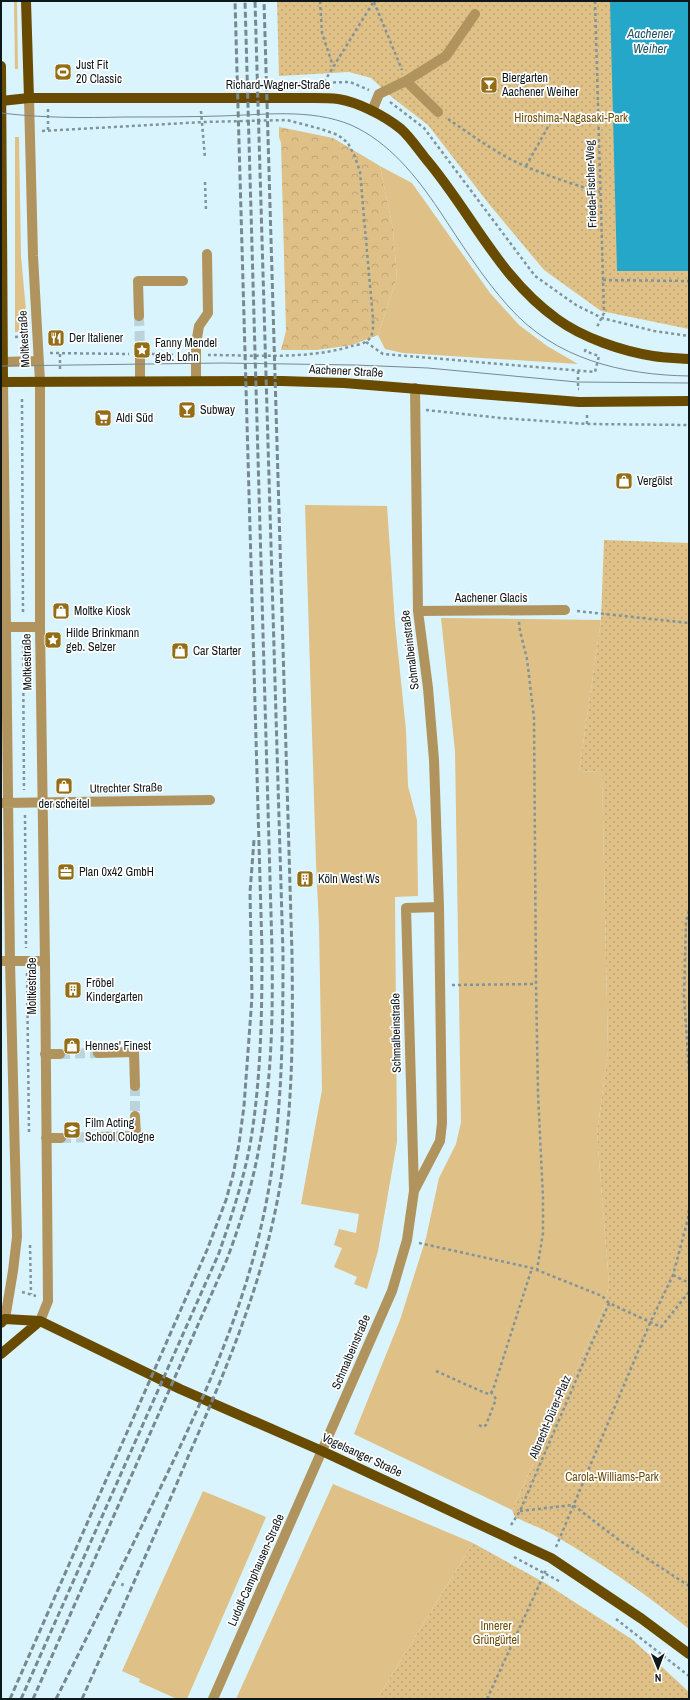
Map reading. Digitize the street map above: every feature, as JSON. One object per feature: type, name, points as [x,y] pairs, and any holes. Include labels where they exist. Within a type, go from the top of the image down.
[{"type":"main road","name":"Moltkestraße","points":[[26,1],[29,98]]},
{"type":"main road","name":"Moltkestraße","points":[[1,66],[2,382]]},
{"type":"main road","name":"Richard-Wagner-Straße","points":[[1,101],[29,98],[314,98],[338,99],[372,111],[401,129],[431,164],[447,184],[493,253],[522,290],[557,319],[592,339]]},
{"type":"main road","points":[[592,339],[652,356],[689,358]]},
{"type":"main road","name":"Aachener Straße","points":[[2,382],[282,381],[344,383],[415,388],[579,402],[689,401]]},
{"type":"main road","name":"Vogelsanger Straße","points":[[2,1318],[40,1321],[180,1389],[322,1451],[551,1558],[689,1654]]},
{"type":"main road","points":[[1,1354],[40,1321]]},
{"type":"street","points":[[372,111],[379,94],[406,81],[446,56],[475,14]]},
{"type":"street","points":[[406,81],[438,112]]},
{"type":"street","name":"Moltkestraße","points":[[29,98],[36,336],[40,382],[40,627],[48,1301],[40,1321]]},
{"type":"street","points":[[196,381],[196,355],[199,326],[201,321],[207,316],[208,312],[207,254]]},
{"type":"street","points":[[139,316],[138,281],[184,281]]},
{"type":"street","points":[[140,352],[140,381]]},
{"type":"street","points":[[2,362],[38,361]]},
{"type":"street","name":"Moltkestraße","points":[[2,382],[5,961],[17,1237],[10,1288],[2,1318]]},
{"type":"street","name":"Schmalbeinstraße","points":[[414,1191],[440,1141],[442,1123],[440,907],[434,760],[428,688],[418,612],[414,408],[415,388]]},
{"type":"street","name":"Aachener Glacis","points":[[418,612],[519,612],[565,610]]},
{"type":"street","points":[[3,628],[40,627]]},
{"type":"street","name":"Utrechter Straße","points":[[4,803],[210,800]]},
{"type":"street","name":"Schmalbeinstraße","points":[[322,1451],[392,1291],[406,1240],[414,1191],[406,908],[440,907]]},
{"type":"street","points":[[5,961],[45,961]]},
{"type":"street","points":[[98,1053],[134,1052],[135,1086]]},
{"type":"street","points":[[45,1054],[60,1054]]},
{"type":"street","points":[[99,1137],[136,1136],[136,1116]]},
{"type":"street","points":[[46,1138],[61,1138]]},
{"type":"street","name":"Ludolf-Camphausen-Straße","points":[[213,1699],[322,1451]]},
{"type":"path","points":[[320,1],[322,33],[334,66]]},
{"type":"path","points":[[273,83],[324,82],[374,1]]},
{"type":"path","points":[[374,1],[406,81]]},
{"type":"path","name":"Frieda-Fischer-Weg","points":[[596,1],[604,313],[602,318],[654,331],[689,336]]},
{"type":"path","points":[[198,111],[202,111],[205,158]]},
{"type":"path","points":[[438,112],[483,144],[526,166],[570,183],[600,192]]},
{"type":"path","points":[[526,166],[553,118],[598,116]]},
{"type":"path","points":[[30,131],[203,122],[287,120],[338,135],[348,143],[360,172],[373,319],[372,334],[366,342],[339,350],[296,356],[196,355],[140,352],[51,354],[47,349]]},
{"type":"path","points":[[205,182],[206,210]]},
{"type":"path","points":[[603,280],[689,281]]},
{"type":"path","points":[[3,337],[36,336]]},
{"type":"path","points":[[366,342],[384,354],[595,372],[599,356],[585,351],[592,339]]},
{"type":"path","points":[[22,399],[24,803],[29,1136]]},
{"type":"path","points":[[414,408],[501,418],[587,424],[689,425]]},
{"type":"path","points":[[565,610],[689,622]]},
{"type":"path","points":[[520,631],[527,659],[534,718],[538,1094],[543,1197],[543,1233],[537,1270]]},
{"type":"path","points":[[689,911],[686,921],[684,996],[689,1071]]},
{"type":"path","points":[[440,985],[536,984]]},
{"type":"path","points":[[487,1699],[546,1572],[650,1323],[673,1275],[688,1219],[689,1208]]},
{"type":"path","points":[[30,1239],[31,1294]]},
{"type":"path","points":[[406,1240],[532,1268],[602,1296],[609,1303],[661,1328],[689,1292]]},
{"type":"path","points":[[491,1392],[510,1341],[532,1268]]},
{"type":"path","points":[[673,1275],[689,1283]]},
{"type":"path","points":[[10,1288],[48,1301]]},
{"type":"path","name":"Albrecht-Dürer-Platz","points":[[504,1536],[520,1511],[609,1303]]},
{"type":"path","points":[[436,1371],[485,1394],[491,1392]]},
{"type":"path","points":[[478,1425],[483,1427],[486,1425],[489,1418],[496,1399],[491,1392]]},
{"type":"path","points":[[520,1511],[573,1505],[619,1540],[689,1586]]},
{"type":"path","points":[[512,1555],[562,1582]]},
{"type":"path","points":[[610,1614],[689,1676]]},
{"type":"green space","points":[[14,1],[17,1],[18,69],[15,69]]},
{"type":"green space","name":"Hiroshima-Nagasaki-Park","points":[[277,1],[689,1],[689,329],[601,311],[544,270],[489,204],[428,125],[393,98],[371,78],[349,72],[279,76]]},
{"type":"green space","points":[[279,127],[333,138],[380,166],[393,229],[397,278],[378,335],[352,345],[317,350],[281,350],[286,331],[281,143],[279,137]]},
{"type":"green space","points":[[15,137],[19,137],[21,256],[28,332],[15,332]]},
{"type":"green space","points":[[380,166],[412,183],[490,293],[519,325],[547,346],[578,364],[403,353],[385,349],[378,335],[397,278],[393,229]]},
{"type":"green space","points":[[305,505],[387,506],[395,623],[406,730],[408,786],[417,820],[418,896],[395,897],[397,1142],[378,1251],[367,1289],[354,1284],[357,1277],[334,1267],[342,1248],[334,1245],[339,1229],[356,1233],[359,1214],[301,1204],[322,1090],[319,926]]},
{"type":"green space","name":"Carola-Williams-Park","points":[[604,540],[689,543],[689,1629],[608,1569],[552,1534],[515,1517],[512,1510],[604,1308],[609,1284],[597,1134],[608,1051],[602,771],[579,772],[601,620]]},
{"type":"green space","points":[[441,618],[601,620],[579,772],[602,771],[608,1051],[597,1134],[609,1284],[604,1308],[512,1510],[354,1434],[400,1320],[426,1238],[439,1178],[456,1144],[461,1122],[455,751]]},
{"type":"green space","points":[[333,1484],[473,1543],[377,1699],[236,1699]]},
{"type":"green space","points":[[203,1491],[266,1517],[187,1699],[177,1699],[139,1682],[140,1679],[122,1671]]},
{"type":"green space","name":"Innerer Grüngürtel","points":[[473,1543],[545,1583],[633,1640],[689,1692],[689,1699],[377,1699]]},
{"type":"water","name":"Aachener Weiher","points":[[610,1],[689,1],[689,271],[617,271]]},
{"type":"tunnel","points":[[139,316],[140,349]]},
{"type":"tunnel","points":[[60,1054],[98,1053]]},
{"type":"tunnel","points":[[135,1086],[135,1116]]},
{"type":"tunnel","points":[[61,1138],[99,1137]]},
{"type":"tram line","points":[[1,113],[47,117],[196,117],[303,114],[319,116],[351,125],[378,141],[401,161],[430,197],[490,284],[509,307],[527,325],[547,340],[591,361],[639,372],[689,376]]},
{"type":"tram line","points":[[1,366],[222,363],[355,365],[428,368],[577,382],[689,383]]},
{"type":"railway","points":[[21,1699],[219,1253],[244,1173],[254,1121],[259,1072],[262,999],[262,950],[235,1]]},
{"type":"railway","points":[[33,1699],[227,1259],[253,1176],[267,1098],[272,1024],[272,949],[245,1]]},
{"type":"railway","points":[[56,1699],[167,1473],[199,1405],[228,1335],[241,1299],[261,1227],[268,1193],[277,1125],[282,1057],[283,954],[255,1]]},
{"type":"railway","points":[[82,1699],[149,1548],[230,1358],[254,1290],[273,1221],[280,1186],[288,1128],[292,1041],[292,954],[264,1]]},
{"type":"railway","points":[[10,1699],[207,1250],[226,1200],[239,1144],[244,1106],[252,997],[250,892],[254,840]]},
{"type":"place","name":"Just Fit 20 Classic","points":[[63,72]]},
{"type":"place","name":"Biergarten Aachener Weiher","points":[[489,85]]},
{"type":"place","name":"Der Italiener","points":[[56,338]]},
{"type":"place","name":"Fanny Mendel geb. Lohn","points":[[142,350]]},
{"type":"place","name":"Subway","points":[[187,410]]},
{"type":"place","name":"Aldi Süd","points":[[103,418]]},
{"type":"place","name":"Vergölst","points":[[624,481]]},
{"type":"place","name":"Moltke Kiosk","points":[[61,611]]},
{"type":"place","name":"Hilde Brinkmann geb. Selzer","points":[[53,640]]},
{"type":"place","name":"Car Starter","points":[[180,651]]},
{"type":"place","name":"der scheitel","points":[[64,786]]},
{"type":"place","name":"Plan 0x42 GmbH","points":[[66,872]]},
{"type":"place","name":"Köln West Ws","points":[[305,879]]},
{"type":"place","name":"Fröbel Kindergarten","points":[[73,990]]},
{"type":"place","name":"Hennes' Finest","points":[[72,1046]]},
{"type":"place","name":"Film Acting School Cologne","points":[[72,1130]]}]
